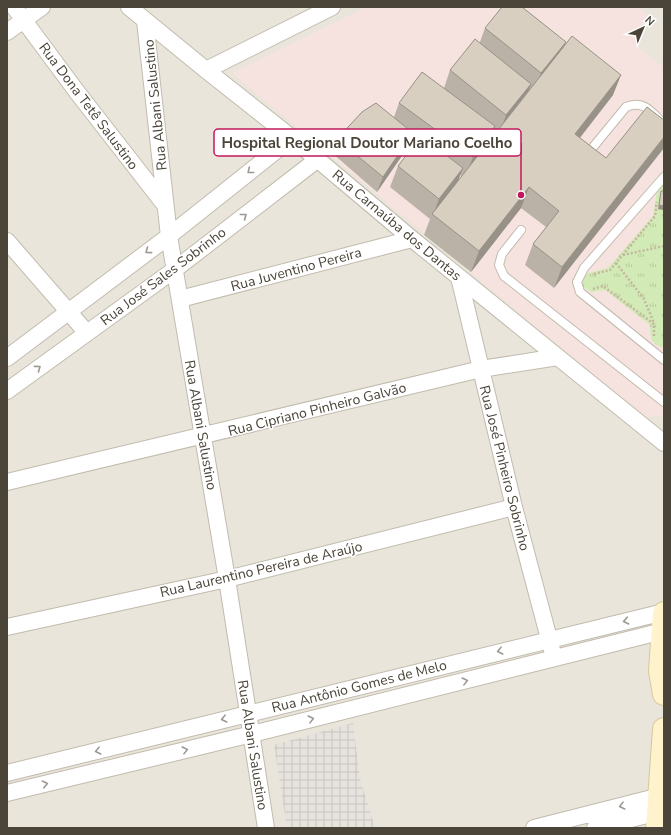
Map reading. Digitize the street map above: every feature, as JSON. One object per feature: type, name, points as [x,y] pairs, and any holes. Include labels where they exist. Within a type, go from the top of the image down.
[{"type":"main road","points":[[664,618],[660,671],[664,694]]},
{"type":"main road","points":[[658,812],[664,729]]},
{"type":"street","name":"Rua Dona Tetê Salustino","points":[[14,7],[77,92],[165,205]]},
{"type":"street","points":[[7,32],[42,7]]},
{"type":"street","name":"Rua Carnaúba dos Dantas","points":[[129,7],[318,159],[412,239],[664,443]]},
{"type":"street","points":[[206,70],[332,7]]},
{"type":"street","name":"Rua Albani Salustino","points":[[145,21],[165,205],[174,270],[227,579],[266,828]]},
{"type":"street","name":"Rua José Sales Sobrinho","points":[[7,358],[169,236],[292,138]]},
{"type":"street","name":"Rua José Sales Sobrinho","points":[[7,391],[174,270],[318,159]]},
{"type":"street","name":"Rua Juventino Pereira","points":[[180,299],[412,239]]},
{"type":"street","points":[[7,241],[87,333]]},
{"type":"street","name":"Rua José Pinheiro Sobrinho","points":[[459,277],[514,507],[555,659]]},
{"type":"street","name":"Rua Cipriano Pinheiro Galvão","points":[[7,482],[202,437],[481,369],[558,357]]},
{"type":"street","name":"Rua Laurentino Pereira de Araújo","points":[[7,627],[227,579],[514,507]]},
{"type":"street","name":"Rua Antônio Gomes de Melo","points":[[7,773],[549,639],[664,618]]},
{"type":"street","name":"Rua Antônio Gomes de Melo","points":[[7,793],[555,659],[664,618]]},
{"type":"street","points":[[436,667],[442,687]]},
{"type":"street","points":[[362,685],[366,705]]},
{"type":"street","points":[[160,735],[165,755]]},
{"type":"street","points":[[72,757],[76,776]]},
{"type":"street","points":[[534,828],[658,812]]},
{"type":"street","points":[[594,828],[658,812]]},
{"type":"lane","points":[[589,152],[626,107],[634,103],[643,105],[664,124]]},
{"type":"lane","points":[[664,177],[584,268],[577,282],[580,292],[664,360]]},
{"type":"lane","points":[[521,230],[502,254],[499,265],[504,276],[664,402]]},
{"type":"path","points":[[590,276],[610,270],[616,264],[655,216],[658,198]]},
{"type":"path","points":[[623,255],[664,246]]},
{"type":"path","points":[[616,264],[644,299],[654,324],[654,338],[657,341]]},
{"type":"path","points":[[587,287],[591,289],[603,286],[654,324]]},
{"type":"shaded area","points":[[7,7],[664,7],[664,828],[7,828]]},
{"type":"shaded area","points":[[367,7],[638,7],[652,18],[634,44],[664,68],[663,415],[645,418],[232,73]]},
{"type":"shaded area","points":[[353,723],[360,779],[375,828],[287,828],[274,745]]},
{"type":"green space","points":[[664,181],[664,347],[661,347],[651,339],[650,325],[605,290],[591,292],[582,286],[583,278],[588,273],[608,268],[653,216],[657,191]]},
{"type":"building","points":[[502,7],[522,7],[566,42],[541,73],[485,28]]},
{"type":"building","points":[[572,36],[621,75],[575,134],[606,158],[647,107],[664,120],[664,137],[562,267],[533,244],[559,211],[529,187],[479,251],[432,214]]},
{"type":"building","points":[[475,39],[531,84],[506,115],[450,70]]},
{"type":"building","points":[[422,72],[495,126],[473,157],[399,103]]},
{"type":"building","points":[[376,103],[413,133],[383,177],[337,139],[362,112]]},
{"type":"building","points":[[421,136],[463,168],[439,199],[398,166]]},
{"type":"building","points":[[661,191],[664,191],[664,206],[659,205]]},
{"type":"place","name":"Hospital Regional Doutor Mariano Coelho","points":[[521,195]]}]
